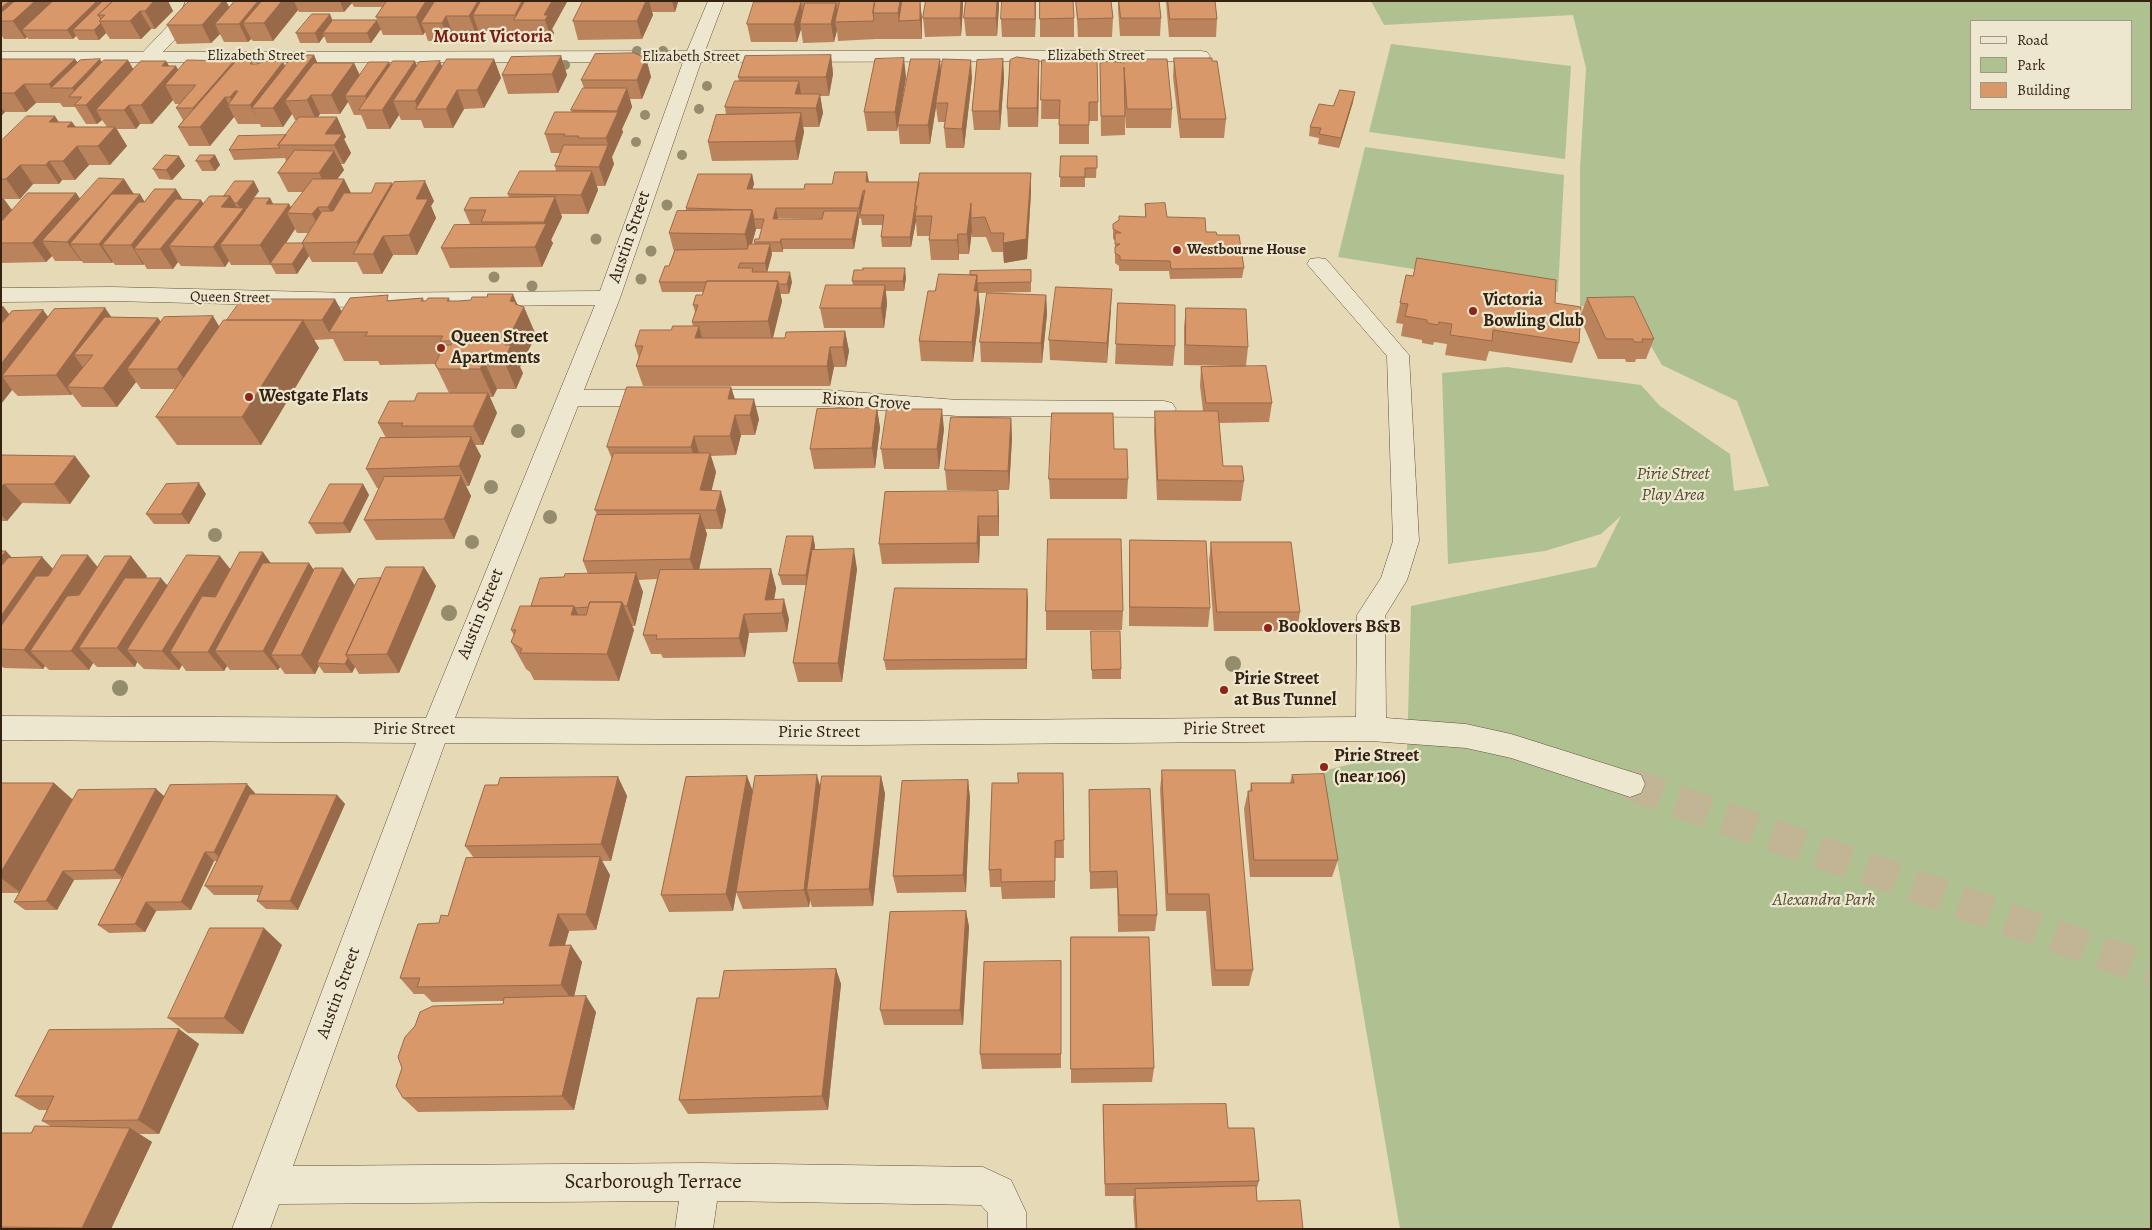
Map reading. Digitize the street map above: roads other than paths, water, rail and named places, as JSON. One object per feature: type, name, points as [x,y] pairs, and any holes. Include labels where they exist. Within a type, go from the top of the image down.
[{"type":"street","points":[[149,56],[189,14],[194,1]]},
{"type":"street","name":"Austin Street","points":[[251,1229],[435,730],[609,298],[693,58],[716,1]]},
{"type":"street","name":"Elizabeth Street","points":[[1,57],[551,56],[693,58],[1201,56]]},
{"type":"street","points":[[1318,264],[1398,355],[1406,541],[1394,580],[1370,614],[1371,729]]},
{"type":"street","name":"Queen Street","points":[[1,295],[112,294],[352,300],[609,298]]},
{"type":"street","name":"Rixon Grove","points":[[568,398],[826,398],[958,408],[1164,409]]},
{"type":"street","name":"Pirie Street","points":[[1,728],[860,733],[1371,729],[1466,736],[1511,746],[1630,784]]},
{"type":"street","points":[[694,1229],[700,1182]]},
{"type":"street","name":"Scarborough Terrace","points":[[268,1185],[700,1182],[983,1186],[998,1193],[1007,1212],[1007,1229]]},
{"type":"tunnel","points":[[1630,784],[2151,970]]},
{"type":"place","name":"Westbourne House","points":[[1177,250]]},
{"type":"place","name":"Victoria Bowling Club","points":[[1473,311]]},
{"type":"place","name":"Queen Street Apartments","points":[[441,348]]},
{"type":"place","name":"Westgate Flats","points":[[249,397]]},
{"type":"place","name":"Booklovers B&B","points":[[1268,628]]},
{"type":"place","name":"Pirie Street at Bus Tunnel","points":[[1224,690]]},
{"type":"place","name":"Pirie Street (near 106)","points":[[1324,767]]},
{"type":"district","name":"Mount Victoria","points":[[493,37]]},
{"type":"park label","name":"Pirie Street Play Area","points":[[1673,485]]},
{"type":"park label","name":"Alexandra Park","points":[[1824,901]]}]
